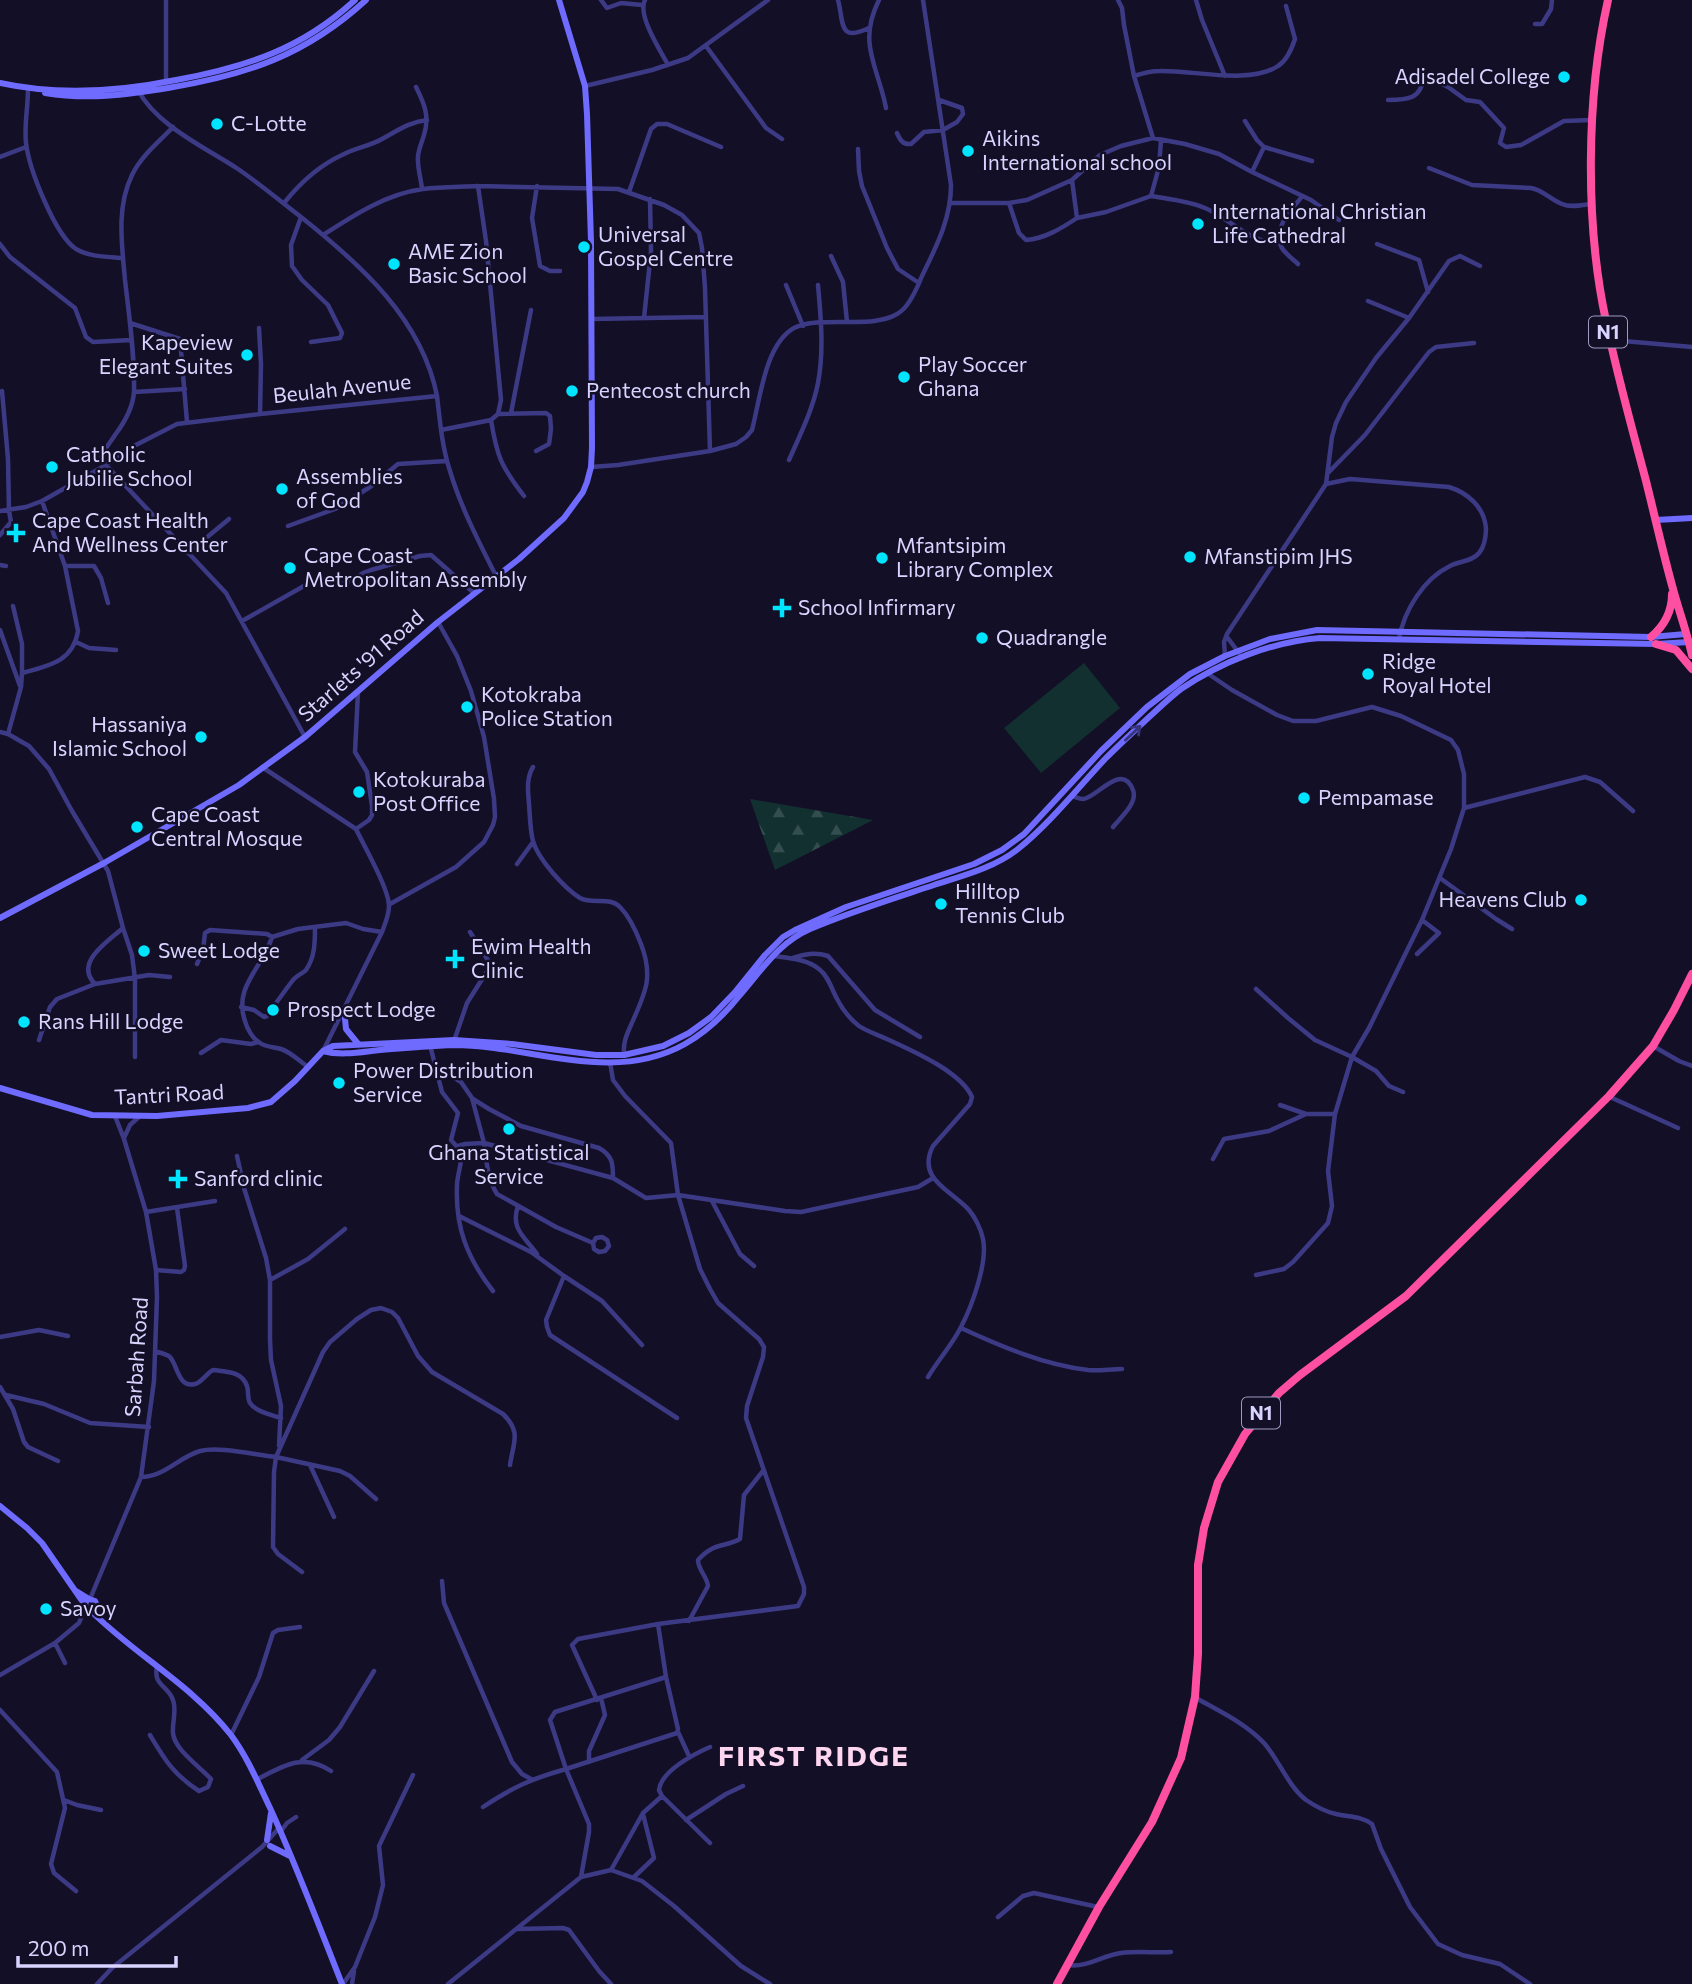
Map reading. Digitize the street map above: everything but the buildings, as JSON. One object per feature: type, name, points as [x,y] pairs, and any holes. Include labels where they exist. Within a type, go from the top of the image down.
[{"type":"highway","name":"N1","points":[[1608,0],[1598,50],[1593,120],[1592,204],[1601,292],[1673,588],[1692,655]]},
{"type":"highway","points":[[1673,588],[1669,613],[1653,640],[1676,650],[1692,669]]},
{"type":"highway","name":"N1","points":[[1057,1984],[1099,1907],[1152,1822],[1173,1778],[1188,1735],[1195,1697],[1198,1565],[1204,1528],[1218,1482],[1245,1434],[1279,1394],[1300,1375],[1406,1296],[1609,1097],[1653,1046],[1692,974]]},
{"type":"street","points":[[166,0],[166,82]]},
{"type":"street","points":[[139,91],[261,59],[313,32],[355,0]]},
{"type":"street","points":[[0,83],[80,98],[219,78],[276,60],[317,39],[366,0]]},
{"type":"street","name":"Starlets '91 Road","points":[[0,918],[104,863],[239,785],[305,737],[438,622],[519,559],[564,518],[583,492],[591,467],[590,188],[587,114],[584,86],[559,0]]},
{"type":"street","points":[[601,0],[607,8],[621,3],[643,2],[646,25],[668,65]]},
{"type":"street","points":[[584,86],[688,58],[768,0]]},
{"type":"street","points":[[838,0],[842,27],[847,32],[857,34],[869,28]]},
{"type":"street","points":[[879,0],[869,28],[870,53],[886,108]]},
{"type":"street","points":[[1118,0],[1122,8],[1134,76],[1153,138]]},
{"type":"street","points":[[1196,0],[1225,76]]},
{"type":"street","points":[[1535,24],[1542,24],[1551,9],[1552,0]]},
{"type":"street","points":[[591,467],[618,466],[710,451],[736,444],[752,429],[771,354],[794,327],[822,322],[872,321],[893,317],[907,306],[938,243],[951,203],[939,100],[921,1]]},
{"type":"street","points":[[1134,76],[1160,71],[1225,76],[1259,74],[1276,68],[1283,62],[1294,39],[1286,6]]},
{"type":"street","points":[[706,46],[766,128],[782,139]]},
{"type":"street","points":[[1388,100],[1402,99],[1419,93],[1423,77],[1426,76],[1466,100],[1474,100],[1483,105],[1504,128],[1500,142],[1506,147],[1521,145],[1564,121],[1593,120]]},
{"type":"street","points":[[416,87],[425,106],[427,120],[418,155],[422,189]]},
{"type":"street","points":[[30,89],[25,121],[26,147],[58,228],[78,250],[92,255],[123,258]]},
{"type":"street","name":"Beulah Avenue","points":[[0,511],[42,501],[132,447],[168,428],[187,422],[437,396],[430,368],[418,342],[399,312],[361,269],[284,203],[237,168],[173,127],[150,107],[139,91]]},
{"type":"street","points":[[897,134],[900,141],[911,144],[924,132],[943,130],[957,122],[963,114],[962,108],[939,100]]},
{"type":"street","points":[[284,203],[307,178],[330,161],[382,139],[413,122],[427,120]]},
{"type":"street","points":[[1245,121],[1264,147],[1312,161]]},
{"type":"street","points":[[629,191],[651,129],[657,124],[667,124],[721,147]]},
{"type":"street","points":[[173,127],[144,156],[132,174],[122,208],[123,258],[134,392],[130,408],[101,457],[226,593],[305,737]]},
{"type":"street","points":[[951,203],[1009,203],[1027,200],[1072,180],[1101,155],[1121,146],[1153,138],[1210,150],[1302,196],[1339,220]]},
{"type":"street","points":[[1151,196],[1159,167],[1161,139]]},
{"type":"street","points":[[0,157],[26,147]]},
{"type":"street","points":[[1252,172],[1264,147]]},
{"type":"street","points":[[858,149],[862,186],[887,248],[898,269],[919,283]]},
{"type":"street","points":[[1429,168],[1472,185],[1531,188],[1561,204],[1592,204]]},
{"type":"street","points":[[1072,180],[1077,218]]},
{"type":"street","points":[[441,430],[491,421],[498,414],[501,400],[495,324],[478,186]]},
{"type":"street","points":[[323,235],[378,202],[422,189],[478,186],[612,188],[650,199],[682,215],[699,233],[702,248],[710,451]]},
{"type":"street","points":[[537,186],[532,218],[540,266],[550,271],[560,271]]},
{"type":"street","points":[[1009,203],[1019,233],[1026,240],[1063,228],[1077,218],[1106,212],[1151,196],[1205,208],[1258,240],[1279,243]]},
{"type":"street","points":[[1298,264],[1285,253],[1279,243],[1279,236],[1286,215],[1302,196]]},
{"type":"street","points":[[644,318],[651,252],[650,199]]},
{"type":"street","points":[[301,217],[291,245],[292,266],[302,280],[328,305],[342,333],[340,338],[311,342]]},
{"type":"street","points":[[0,244],[10,257],[75,308],[89,340],[131,340]]},
{"type":"street","points":[[1377,244],[1419,260],[1427,292]]},
{"type":"street","points":[[831,256],[843,282],[847,322]]},
{"type":"street","points":[[1225,656],[1224,642],[1326,484],[1332,437],[1342,410],[1376,358],[1452,259],[1460,256],[1480,266]]},
{"type":"street","points":[[786,285],[803,326]]},
{"type":"street","points":[[789,460],[818,384],[822,322],[818,285]]},
{"type":"street","points":[[1368,301],[1409,318]]},
{"type":"street","points":[[511,413],[531,310]]},
{"type":"street","points":[[591,319],[705,317]]},
{"type":"street","points":[[130,323],[180,339],[187,422]]},
{"type":"street","points":[[259,328],[260,414]]},
{"type":"street","points":[[1611,340],[1692,347]]},
{"type":"street","points":[[1327,474],[1365,435],[1429,352],[1436,347],[1474,343]]},
{"type":"street","points":[[134,392],[185,389]]},
{"type":"street","points":[[0,536],[11,524],[2,391]]},
{"type":"street","points":[[437,396],[447,461],[456,489],[496,576]]},
{"type":"street","points":[[498,414],[546,413],[550,416],[549,444],[536,452]]},
{"type":"street","points":[[491,421],[496,452],[524,496]]},
{"type":"street","points":[[288,526],[335,509],[370,487],[398,464],[447,461]]},
{"type":"street","points":[[1326,484],[1350,479],[1448,486],[1464,494],[1480,509],[1485,518],[1486,534],[1481,551],[1474,558],[1447,567],[1425,585],[1410,609],[1400,635]]},
{"type":"street","points":[[22,673],[59,662],[76,642],[78,631],[65,566],[42,501]]},
{"type":"street","points":[[1656,520],[1692,518]]},
{"type":"street","points":[[188,552],[229,519]]},
{"type":"street","points":[[242,621],[311,582],[342,584],[362,573],[420,556],[430,555],[474,593]]},
{"type":"street","points":[[65,566],[94,566],[101,578],[108,603]]},
{"type":"street","points":[[9,734],[22,673],[22,644],[13,606]]},
{"type":"street","points":[[390,904],[456,867],[484,842],[495,817],[484,737],[471,691],[457,656],[438,622]]},
{"type":"street","points":[[0,630],[14,675],[21,687]]},
{"type":"street","points":[[454,1043],[624,1063],[673,1050],[693,1039],[728,1009],[768,955],[808,930],[1006,858],[1028,840],[1183,683],[1270,639],[1312,631],[1653,640],[1688,638]]},
{"type":"street","points":[[1227,637],[1240,654]]},
{"type":"street","points":[[76,642],[89,648],[116,650]]},
{"type":"street","points":[[323,1051],[333,1046],[454,1043],[512,1044],[596,1055],[624,1055],[663,1046],[700,1025],[724,1004],[783,937],[806,923],[974,864],[1002,850],[1024,834],[1101,751],[1147,707],[1225,656],[1240,654]]},
{"type":"street","points":[[1207,673],[1243,696],[1293,721],[1316,721],[1372,707],[1401,716],[1451,740],[1460,755],[1464,774],[1464,808],[1440,878],[1369,1028],[1352,1057],[1335,1114],[1328,1171],[1332,1206],[1328,1223],[1284,1269],[1256,1275]]},
{"type":"street","points":[[356,829],[372,815],[367,772],[355,752],[358,692]]},
{"type":"street","points":[[0,732],[9,734],[29,746],[49,769],[104,863],[112,882],[122,928],[132,955],[135,979],[135,1057]]},
{"type":"street","points":[[262,767],[356,829],[390,904],[382,932],[323,1051]]},
{"type":"street","points":[[533,767],[528,780],[528,791],[533,842],[560,881],[582,899],[591,902],[612,901],[619,905],[641,943],[649,967],[648,983],[623,1043],[624,1055]]},
{"type":"street","points":[[1464,808],[1585,777],[1600,782],[1633,811]]},
{"type":"street","points":[[1071,796],[1083,799],[1111,781],[1128,782],[1135,796],[1113,827]]},
{"type":"street","points":[[517,864],[533,842]]},
{"type":"street","points":[[1440,878],[1513,929]]},
{"type":"street","points":[[1417,954],[1439,933],[1422,920]]},
{"type":"street","points":[[197,964],[203,950],[205,933],[210,930],[267,934],[272,937],[298,929],[346,923],[382,932]]},
{"type":"street","points":[[240,1006],[267,1016],[309,964],[316,946],[314,927]]},
{"type":"street","points":[[95,984],[88,977],[86,969],[89,961],[122,928]]},
{"type":"street","points":[[454,1043],[471,995],[491,965],[470,932]]},
{"type":"street","points":[[258,1042],[245,1024],[240,1006],[242,996],[272,937]]},
{"type":"street","points":[[791,958],[806,953],[828,957],[875,1010],[920,1037]]},
{"type":"street","points":[[768,955],[791,958],[821,970],[837,999],[860,1027],[915,1052],[950,1074],[968,1089],[972,1097],[970,1104],[933,1146],[928,1163],[933,1178],[968,1209],[977,1221],[983,1239],[984,1257],[974,1296],[961,1328],[928,1377]]},
{"type":"street","points":[[39,1040],[50,1007],[57,999],[114,979],[135,979],[149,975],[170,977]]},
{"type":"street","points":[[1255,989],[1315,1040],[1352,1057],[1379,1073],[1389,1086],[1403,1092]]},
{"type":"street","points":[[344,1009],[346,1030],[359,1045]]},
{"type":"street","points":[[201,1053],[221,1040],[251,1044],[258,1042],[283,1049],[307,1068]]},
{"type":"street","points":[[323,1051],[335,1054],[430,1044]]},
{"type":"street","points":[[430,1044],[442,1092],[458,1113],[451,1140],[460,1150],[462,1157],[457,1185],[461,1230],[477,1270],[493,1290]]},
{"type":"street","points":[[1653,1046],[1692,1066]]},
{"type":"street","name":"Tantri Road","points":[[1,1088],[81,1113],[115,1116],[248,1108],[264,1105],[279,1096],[323,1051]]},
{"type":"street","points":[[589,1762],[589,1751],[605,1716],[572,1645],[575,1641],[658,1624],[798,1606],[804,1587],[746,1418],[747,1406],[764,1357],[764,1347],[759,1339],[718,1303],[709,1289],[700,1269],[678,1195],[671,1143],[625,1096],[613,1080],[610,1062]]},
{"type":"street","points":[[437,1067],[461,1082],[472,1098],[494,1191],[556,1227],[593,1243]]},
{"type":"street","points":[[1609,1097],[1678,1128]]},
{"type":"street","points":[[472,1098],[521,1126],[599,1148],[613,1161],[613,1178]]},
{"type":"street","points":[[1280,1105],[1306,1114],[1335,1114]]},
{"type":"street","points":[[1213,1159],[1224,1139],[1269,1132],[1306,1114]]},
{"type":"street","name":"Sarbah Road","points":[[90,1605],[96,1582],[141,1477],[149,1427],[158,1297],[146,1212],[115,1116]]},
{"type":"street","points":[[124,1139],[130,1125],[140,1116]]},
{"type":"street","points":[[457,1147],[484,1143],[613,1178],[646,1198],[678,1195],[802,1212],[918,1186],[933,1178]]},
{"type":"street","points":[[237,1156],[270,1280],[271,1360],[282,1418],[278,1431],[279,1450]]},
{"type":"street","points":[[146,1212],[215,1200]]},
{"type":"street","points":[[711,1200],[740,1254],[754,1266]]},
{"type":"street","points":[[518,1206],[515,1215],[518,1228],[539,1257]]},
{"type":"street","points":[[156,1270],[184,1270],[177,1208]]},
{"type":"street","points":[[459,1216],[539,1257],[602,1301],[642,1345]]},
{"type":"street","points":[[270,1280],[308,1259],[345,1229]]},
{"type":"street","points":[[564,1276],[546,1320],[550,1335],[677,1418]]},
{"type":"street","points":[[302,1572],[273,1547],[276,1457],[323,1352],[330,1342],[371,1310],[381,1308],[392,1312],[398,1318],[418,1356],[432,1372],[503,1414],[511,1422],[515,1436],[510,1465]]},
{"type":"street","points":[[961,1328],[995,1344],[1061,1365],[1090,1370],[1122,1369]]},
{"type":"street","points":[[0,1337],[38,1330],[68,1336]]},
{"type":"street","points":[[155,1351],[168,1355],[178,1376],[190,1383],[200,1382],[213,1370],[235,1373],[243,1379],[247,1387],[249,1402],[266,1413],[282,1418]]},
{"type":"street","points":[[0,1387],[17,1418],[24,1442],[28,1447],[58,1461]]},
{"type":"street","points":[[6,1395],[44,1404],[90,1423],[149,1427]]},
{"type":"street","points":[[141,1477],[157,1475],[183,1458],[200,1451],[222,1449],[340,1471],[350,1476],[376,1499]]},
{"type":"street","points":[[310,1464],[334,1517]]},
{"type":"street","points":[[689,1621],[708,1586],[698,1560],[718,1544],[740,1539],[744,1495],[763,1470]]},
{"type":"street","points":[[0,1506],[42,1543],[75,1590],[115,1633],[193,1695],[231,1735],[258,1779],[343,1984]]},
{"type":"street","points":[[442,1581],[444,1603],[512,1762],[518,1771],[531,1779]]},
{"type":"street","points":[[0,1675],[55,1643],[79,1623],[90,1605]]},
{"type":"street","points":[[658,1624],[678,1731],[689,1756]]},
{"type":"street","points":[[231,1735],[259,1677],[273,1633],[300,1627]]},
{"type":"street","points":[[55,1643],[65,1663]]},
{"type":"street","points":[[150,1735],[180,1778],[199,1791],[208,1787],[211,1779],[174,1739],[175,1702],[158,1681],[157,1667]]},
{"type":"street","points":[[258,1779],[302,1760],[329,1740],[340,1727],[374,1671]]},
{"type":"street","points":[[581,1877],[590,1832],[589,1824],[566,1769],[550,1720],[552,1715],[666,1677]]},
{"type":"street","points":[[1195,1697],[1238,1721],[1253,1733],[1268,1748],[1298,1792],[1308,1801],[1334,1814],[1361,1818],[1372,1824],[1381,1849],[1410,1907],[1438,1944],[1462,1955],[1500,1964],[1530,1984]]},
{"type":"street","points":[[0,1710],[57,1772],[65,1808],[51,1864],[54,1873],[76,1891]]},
{"type":"street","points":[[483,1807],[506,1791],[531,1779],[677,1734],[678,1731]]},
{"type":"street","points":[[710,1747],[689,1756],[660,1783],[659,1790],[710,1843]]},
{"type":"street","points":[[302,1760],[331,1771]]},
{"type":"street","points":[[352,1984],[355,1967],[375,1917],[383,1885],[379,1846],[413,1775]]},
{"type":"street","points":[[686,1820],[743,1786]]},
{"type":"street","points":[[611,1870],[643,1813],[662,1796]]},
{"type":"street","points":[[64,1800],[101,1810]]},
{"type":"street","points":[[266,1845],[271,1811]]},
{"type":"street","points":[[634,1877],[654,1858],[643,1813]]},
{"type":"street","points":[[97,1984],[112,1968],[266,1845],[280,1829],[296,1817]]},
{"type":"street","points":[[266,1845],[284,1839]]},
{"type":"street","points":[[266,1845],[291,1857]]},
{"type":"street","points":[[448,1984],[581,1877],[611,1870],[649,1885],[741,1966],[770,1984]]},
{"type":"street","points":[[998,1917],[1023,1896],[1034,1893],[1099,1907]]},
{"type":"street","points":[[516,1929],[569,1930],[611,1984]]},
{"type":"street","points":[[1067,1964],[1081,1966],[1124,1953],[1171,1952]]},
{"type":"street","points":[[343,1984],[355,1967]]},
{"type":"green space","points":[[1084,663],[1120,708],[1041,773],[1004,728]]},
{"type":"green space","points":[[750,799],[873,820],[775,870]]},
{"type":"place","name":"Adisadel College","points":[[1564,77]]},
{"type":"place","name":"C-Lotte","points":[[217,124]]},
{"type":"place","name":"Aikins International school","points":[[968,151]]},
{"type":"place","name":"International Christian Life Cathedral","points":[[1198,224]]},
{"type":"place","name":"Universal Gospel Centre","points":[[584,247]]},
{"type":"place","name":"AME Zion Basic School","points":[[394,264]]},
{"type":"place","name":"Kapeview Elegant Suites","points":[[247,355]]},
{"type":"place","name":"Play Soccer Ghana","points":[[904,377]]},
{"type":"place","name":"Pentecost church","points":[[572,391]]},
{"type":"place","name":"Catholic Jubilie School","points":[[52,467]]},
{"type":"place","name":"Assemblies of God","points":[[282,489]]},
{"type":"place","name":"Cape Coast Health And Wellness Center","points":[[16,533]]},
{"type":"place","name":"Mfanstipim JHS","points":[[1190,557]]},
{"type":"place","name":"Mfantsipim Library Complex","points":[[882,558]]},
{"type":"place","name":"Cape Coast Metropolitan Assembly","points":[[290,568]]},
{"type":"place","name":"School Infirmary","points":[[782,608]]},
{"type":"place","name":"Quadrangle","points":[[982,638]]},
{"type":"place","name":"Ridge Royal Hotel","points":[[1368,674]]},
{"type":"place","name":"Kotokraba Police Station","points":[[467,707]]},
{"type":"place","name":"Hassaniya Islamic School","points":[[201,737]]},
{"type":"place","name":"Kotokuraba Post Office","points":[[359,792]]},
{"type":"place","name":"Pempamase","points":[[1304,798]]},
{"type":"place","name":"Cape Coast Central Mosque","points":[[137,827]]},
{"type":"place","name":"Heavens Club","points":[[1581,900]]},
{"type":"place","name":"Hilltop Tennis Club","points":[[941,904]]},
{"type":"place","name":"Sweet Lodge","points":[[144,951]]},
{"type":"place","name":"Ewim Health Clinic","points":[[455,959]]},
{"type":"place","name":"Prospect Lodge","points":[[273,1010]]},
{"type":"place","name":"Rans Hill Lodge","points":[[24,1022]]},
{"type":"place","name":"Power Distribution Service","points":[[339,1083]]},
{"type":"place","name":"Ghana Statistical Service","points":[[509,1129]]},
{"type":"place","name":"Sanford clinic","points":[[178,1179]]},
{"type":"place","name":"Savoy","points":[[46,1609]]},
{"type":"district","name":"FIRST RIDGE","points":[[814,1756]]}]
